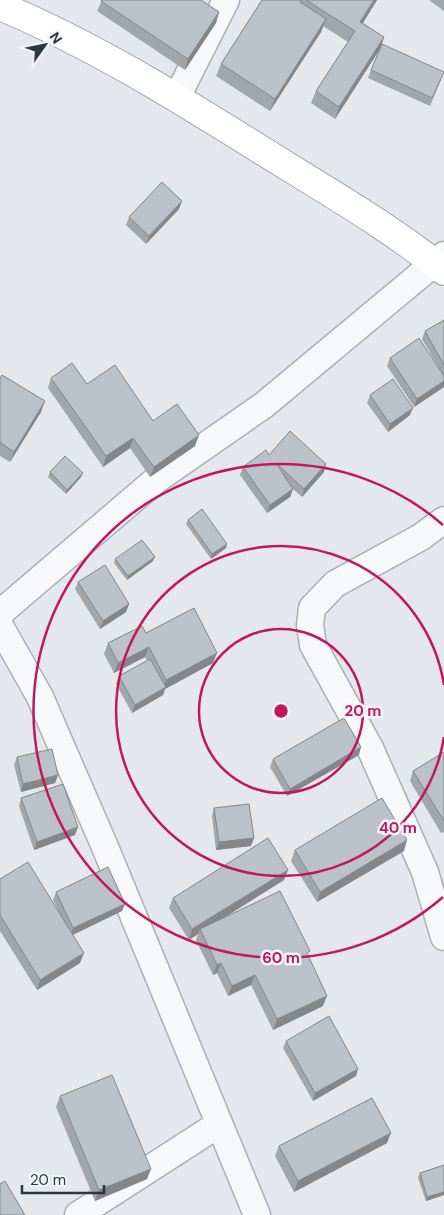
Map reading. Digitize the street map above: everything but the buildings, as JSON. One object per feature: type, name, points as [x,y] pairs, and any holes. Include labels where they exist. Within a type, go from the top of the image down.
[{"type":"main road","points":[[0,6],[29,18],[176,97],[441,263]]},
{"type":"street","points":[[176,97],[226,0]]},
{"type":"street","points":[[0,613],[156,480],[264,405],[441,263]]},
{"type":"street","points":[[444,520],[421,537],[334,584],[312,608],[310,625],[313,645],[370,748],[425,872],[444,937]]},
{"type":"street","points":[[0,626],[40,697],[105,847],[257,1215]]},
{"type":"street","points":[[78,1215],[219,1124]]}]
